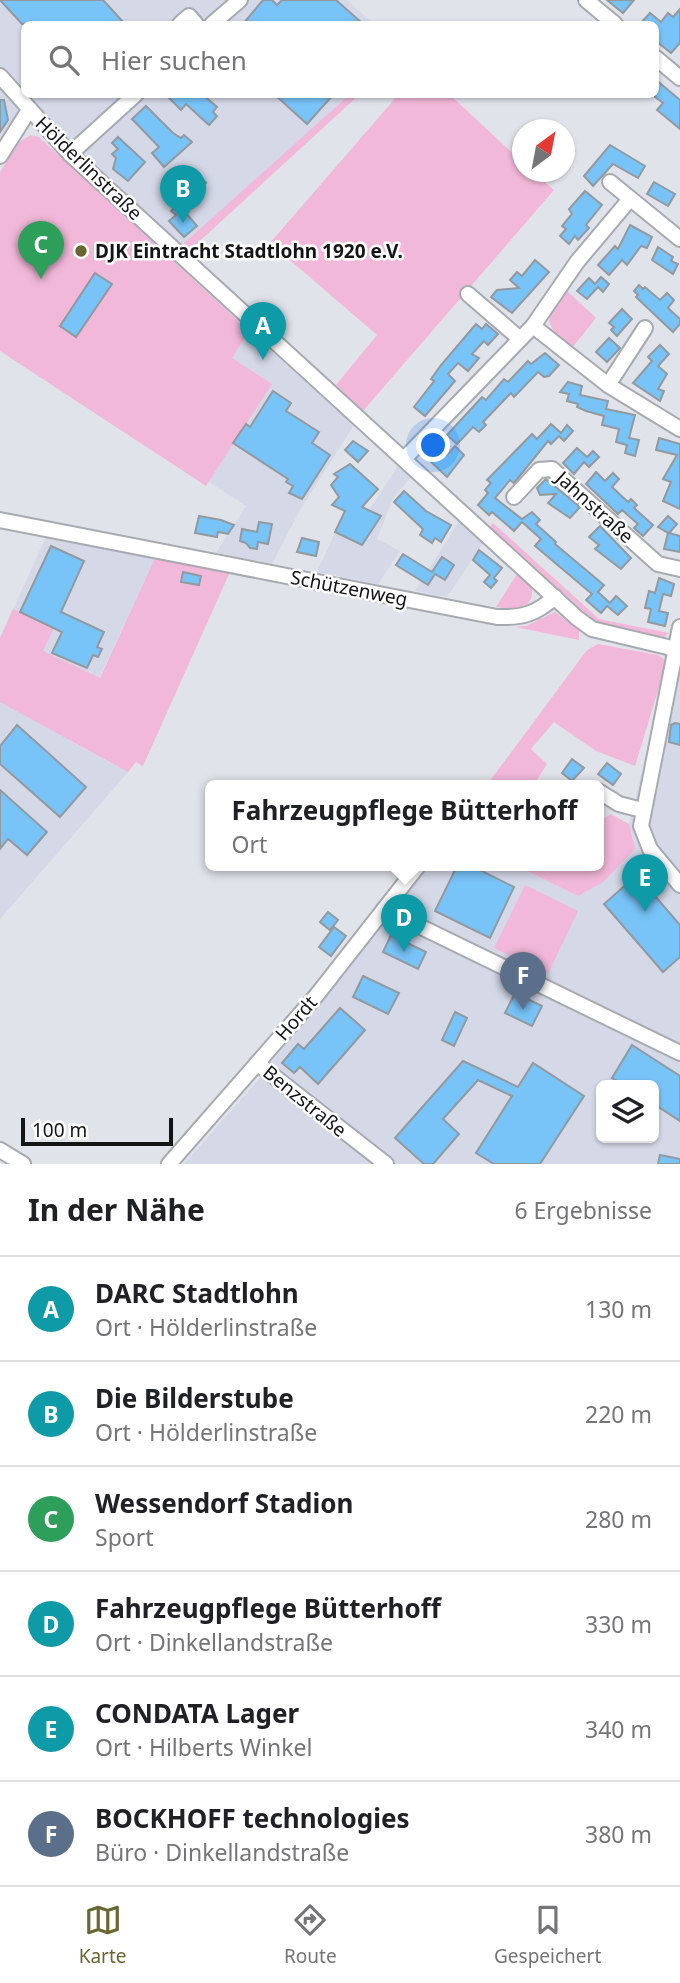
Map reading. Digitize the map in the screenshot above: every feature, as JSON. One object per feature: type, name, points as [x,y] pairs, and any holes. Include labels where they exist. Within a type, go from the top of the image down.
[{"type":"street","points":[[216,21],[240,0]]},
{"type":"street","points":[[586,0],[611,21]]},
{"type":"street","points":[[659,60],[680,78]]},
{"type":"street","name":"Hölderlinstraße","points":[[0,76],[70,154],[555,597]]},
{"type":"street","points":[[70,154],[132,98]]},
{"type":"street","points":[[0,156],[29,110]]},
{"type":"street","points":[[610,182],[680,239]]},
{"type":"street","points":[[405,458],[533,326],[577,262],[630,199]]},
{"type":"street","points":[[468,294],[520,339]]},
{"type":"street","points":[[533,326],[608,385],[680,429]]},
{"type":"street","points":[[608,385],[645,328]]},
{"type":"street","name":"Jahnstraße","points":[[514,497],[539,470],[552,469],[658,564],[680,569]]},
{"type":"street","name":"Schützenweg","points":[[0,520],[497,617],[519,618],[539,611],[555,597]]},
{"type":"street","points":[[555,597],[592,629],[678,650]]},
{"type":"street","points":[[680,626],[678,650],[642,810],[641,826],[650,849],[680,886]]},
{"type":"street","points":[[604,795],[619,804],[642,810]]},
{"type":"street","name":"Hordt","points":[[169,1164],[257,1063],[414,871]]},
{"type":"street","points":[[384,909],[680,1053]]},
{"type":"street","name":"Benzstraße","points":[[257,1063],[386,1164]]},
{"type":"street","points":[[0,1150],[23,1164]]},
{"type":"shaded area","points":[[0,0],[347,0],[371,21],[21,21],[21,98],[346,98],[175,256],[30,119],[0,166]]},
{"type":"shaded area","points":[[346,98],[356,98],[190,250],[181,246]]},
{"type":"shaded area","points":[[395,98],[453,98],[512,153],[512,182],[545,182],[554,190],[363,411],[336,385],[377,335],[270,243]]},
{"type":"shaded area","name":"DJK Eintracht Stadtlohn 1920 e.V.","points":[[31,135],[39,137],[249,331],[232,358],[272,384],[206,486],[0,351],[0,172],[20,141]]},
{"type":"shaded area","points":[[566,290],[596,318],[572,348],[555,333],[549,322],[552,310]]},
{"type":"shaded area","points":[[249,331],[354,425],[299,512],[272,564],[216,553],[246,506],[209,482],[271,383],[232,358]]},
{"type":"shaded area","points":[[398,466],[411,477],[393,498],[377,539],[400,551],[378,584],[317,572],[345,511],[363,519]]},
{"type":"shaded area","points":[[459,521],[483,543],[447,597],[415,591]]},
{"type":"shaded area","points":[[493,523],[599,619],[669,633],[664,637],[603,625],[592,619],[490,527]]},
{"type":"shaded area","points":[[46,537],[155,558],[70,741],[128,772],[0,919],[0,638]]},
{"type":"shaded area","points":[[155,558],[230,572],[143,766],[136,762],[128,772],[0,702],[0,638],[13,609],[54,628],[43,651],[100,678]]},
{"type":"shaded area","points":[[517,574],[532,588],[530,601],[521,607],[496,607]]},
{"type":"shaded area","points":[[555,612],[579,630],[579,640],[515,627],[526,626]]},
{"type":"shaded area","points":[[598,644],[658,655],[667,661],[635,766],[596,751],[554,722],[531,749],[547,764],[537,780],[490,780],[587,650]]},
{"type":"shaded area","points":[[680,661],[680,1164],[184,1164],[259,1079],[420,871],[527,871],[578,896],[635,849],[629,824],[669,664]]},
{"type":"shaded area","points":[[611,814],[629,824],[635,849],[603,882],[578,896],[527,871],[604,871],[604,818]]},
{"type":"shaded area","points":[[525,885],[578,911],[548,974],[494,948]]},
{"type":"building","points":[[0,0],[103,0],[122,21],[21,21]]},
{"type":"building","points":[[263,0],[272,0],[277,5],[282,0],[336,0],[360,21],[246,21]]},
{"type":"building","points":[[607,0],[634,0],[623,13]]},
{"type":"building","points":[[680,9],[680,43],[671,53],[659,43],[659,21],[643,21],[650,13],[661,22],[668,13],[673,17]]},
{"type":"building","points":[[659,82],[680,100],[680,129],[657,110],[663,103],[656,98],[659,98]]},
{"type":"building","points":[[169,98],[207,98],[217,107],[213,112],[217,116],[209,125],[186,104],[181,110]]},
{"type":"building","points":[[278,98],[330,98],[307,124]]},
{"type":"building","points":[[0,100],[4,100],[8,120],[0,132]]},
{"type":"building","points":[[146,106],[173,133],[181,138],[184,135],[192,142],[164,167],[152,153],[159,147],[132,119]]},
{"type":"building","points":[[118,137],[145,162],[128,181],[113,169],[116,158],[112,154],[118,149],[112,143]]},
{"type":"building","points":[[610,145],[645,166],[638,178],[613,164],[593,186],[584,176]]},
{"type":"building","points":[[194,169],[206,183],[183,203],[171,189]]},
{"type":"building","points":[[654,182],[675,194],[668,206],[647,194]]},
{"type":"building","points":[[585,191],[602,205],[586,225],[589,228],[578,240],[575,236],[569,244],[560,236],[566,229],[562,226],[572,214],[569,209]]},
{"type":"building","points":[[178,204],[197,226],[184,237],[169,221],[176,215],[171,211]]},
{"type":"building","points":[[630,225],[652,237],[647,248],[641,246],[627,265],[622,260],[609,275],[598,265],[615,246],[618,249]]},
{"type":"building","points":[[658,247],[673,257],[671,261],[678,264],[673,274],[652,260]]},
{"type":"building","points":[[535,260],[549,272],[512,313],[491,297],[497,290],[519,288],[510,280],[517,272],[522,276]]},
{"type":"building","points":[[95,273],[112,284],[76,337],[60,326]]},
{"type":"building","points":[[601,277],[609,284],[603,292],[598,287],[587,299],[577,291],[589,278],[595,284]]},
{"type":"building","points":[[639,285],[660,300],[667,293],[674,300],[668,308],[680,319],[680,324],[673,332],[636,297],[638,295],[634,291]]},
{"type":"building","points":[[622,309],[632,319],[617,336],[611,330],[614,327],[609,323]]},
{"type":"building","points":[[476,324],[482,329],[486,324],[498,334],[488,345],[484,341],[472,354],[479,358],[468,371],[458,363],[448,374],[455,381],[425,416],[414,407],[434,381],[431,379],[441,365]]},
{"type":"building","points":[[609,338],[620,348],[607,362],[596,352]]},
{"type":"building","points":[[660,345],[669,354],[658,366],[667,374],[658,389],[664,391],[660,401],[633,383],[652,361],[648,357]]},
{"type":"building","points":[[545,353],[559,365],[549,376],[544,377],[538,372],[514,397],[511,393],[483,422],[486,425],[479,432],[473,427],[457,444],[447,435],[482,397],[486,400],[504,379],[508,382],[528,361],[531,364]]},
{"type":"building","points":[[568,382],[582,386],[580,395],[608,401],[606,409],[635,415],[629,438],[639,440],[635,456],[625,453],[627,445],[616,442],[619,429],[602,425],[604,416],[586,411],[577,407],[578,404],[567,401],[569,394],[560,392]]},
{"type":"building","points":[[273,391],[291,403],[286,411],[319,432],[312,443],[330,455],[302,499],[289,493],[293,486],[286,482],[288,479],[233,443],[246,424],[250,427]]},
{"type":"building","points":[[551,424],[561,433],[567,425],[573,431],[564,441],[559,436],[551,444],[548,441],[514,483],[510,480],[495,498],[522,519],[532,512],[540,520],[536,524],[556,542],[555,544],[604,585],[598,592],[610,603],[616,596],[627,606],[618,615],[607,606],[601,613],[586,600],[592,594],[535,546],[541,539],[522,522],[514,531],[492,512],[489,515],[478,505],[488,493],[485,490],[491,483],[487,480],[532,434],[537,439]]},
{"type":"building","points":[[659,438],[680,444],[680,509],[663,501],[671,482],[663,479],[677,455],[656,450]]},
{"type":"building","points":[[353,441],[368,451],[358,462],[345,450]]},
{"type":"building","points":[[455,446],[464,455],[447,477],[428,459],[438,448],[447,455]]},
{"type":"building","points":[[577,448],[587,457],[593,451],[599,457],[589,467],[584,462],[574,474],[563,463]]},
{"type":"building","points":[[350,464],[378,489],[362,507],[381,516],[362,545],[335,532],[345,511],[332,505],[339,497],[331,485],[338,477],[334,474]]},
{"type":"building","points":[[596,472],[605,481],[613,473],[619,479],[612,487],[628,502],[631,499],[637,505],[634,508],[653,525],[643,536],[634,528],[638,524],[622,510],[618,514],[586,484]]},
{"type":"building","points":[[546,479],[580,507],[570,518],[548,503],[556,494],[540,495],[537,488]]},
{"type":"building","points":[[404,491],[426,511],[451,525],[441,542],[435,538],[432,543],[420,535],[423,529],[394,502]]},
{"type":"building","points":[[199,516],[234,525],[228,534],[218,532],[217,537],[195,533]]},
{"type":"building","points":[[668,516],[677,524],[669,533],[680,536],[680,552],[664,549],[668,533],[658,527]]},
{"type":"building","points":[[259,522],[272,524],[268,544],[258,542],[257,549],[250,548],[240,541],[242,529],[257,532]]},
{"type":"building","points":[[600,526],[631,558],[621,569],[595,549],[599,545],[589,537]]},
{"type":"building","points":[[302,538],[319,542],[316,556],[297,552]]},
{"type":"building","points":[[51,546],[84,561],[61,612],[104,632],[97,647],[102,649],[98,657],[93,655],[87,668],[52,653],[62,632],[20,612]]},
{"type":"building","points":[[479,550],[502,568],[494,578],[497,581],[491,588],[484,582],[490,575],[473,560]]},
{"type":"building","points":[[403,554],[432,572],[442,557],[454,565],[445,580],[435,574],[428,585],[396,565]]},
{"type":"building","points":[[183,572],[201,576],[199,585],[181,582]]},
{"type":"building","points":[[659,578],[674,584],[671,596],[663,594],[659,611],[668,613],[665,626],[648,622],[651,609],[645,608],[649,591],[655,593]]},
{"type":"building","points":[[680,724],[680,745],[669,742],[671,725]]},
{"type":"building","points":[[17,725],[86,787],[60,817],[0,764],[0,746]]},
{"type":"building","points":[[572,759],[584,768],[573,780],[562,773]]},
{"type":"building","points":[[607,763],[621,774],[613,785],[598,774]]},
{"type":"building","points":[[0,790],[47,832],[27,855],[8,839],[0,849]]},
{"type":"building","points":[[455,871],[482,871],[514,887],[490,938],[435,911]]},
{"type":"building","points":[[637,875],[680,925],[680,957],[663,972],[604,904]]},
{"type":"building","points":[[328,912],[338,920],[330,930],[320,922]]},
{"type":"building","points":[[334,927],[346,936],[331,956],[319,947]]},
{"type":"building","points":[[391,935],[426,952],[418,969],[383,952]]},
{"type":"building","points":[[363,976],[399,993],[388,1014],[353,997]]},
{"type":"building","points":[[515,993],[542,1006],[532,1026],[505,1013]]},
{"type":"building","points":[[340,1008],[365,1030],[318,1084],[300,1067],[294,1073],[282,1063],[298,1044],[304,1049]]},
{"type":"building","points":[[455,1012],[467,1018],[454,1046],[442,1040]]},
{"type":"building","points":[[632,1045],[680,1076],[680,1121],[659,1107],[659,1080],[612,1078]]},
{"type":"building","points":[[463,1061],[518,1087],[533,1063],[584,1096],[540,1164],[494,1164],[476,1153],[512,1096],[478,1080],[443,1119],[459,1134],[433,1164],[424,1164],[395,1138]]},
{"type":"building","points":[[660,1155],[680,1159],[680,1164],[658,1164]]},
{"type":"place","name":"Die Bilderstube","points":[[183,223]]},
{"type":"place","name":"DJK Eintracht Stadtlohn 1920 e.V.","points":[[81,251]]},
{"type":"place","name":"Wessendorf Stadion","points":[[41,279]]},
{"type":"place","name":"DARC Stadtlohn","points":[[263,360]]},
{"type":"place","name":"CONDATA Lager","points":[[645,912]]},
{"type":"place","name":"Fahrzeugpflege Bütterhoff","points":[[404,952]]},
{"type":"place","name":"BOCKHOFF technologies","points":[[523,1010]]}]
